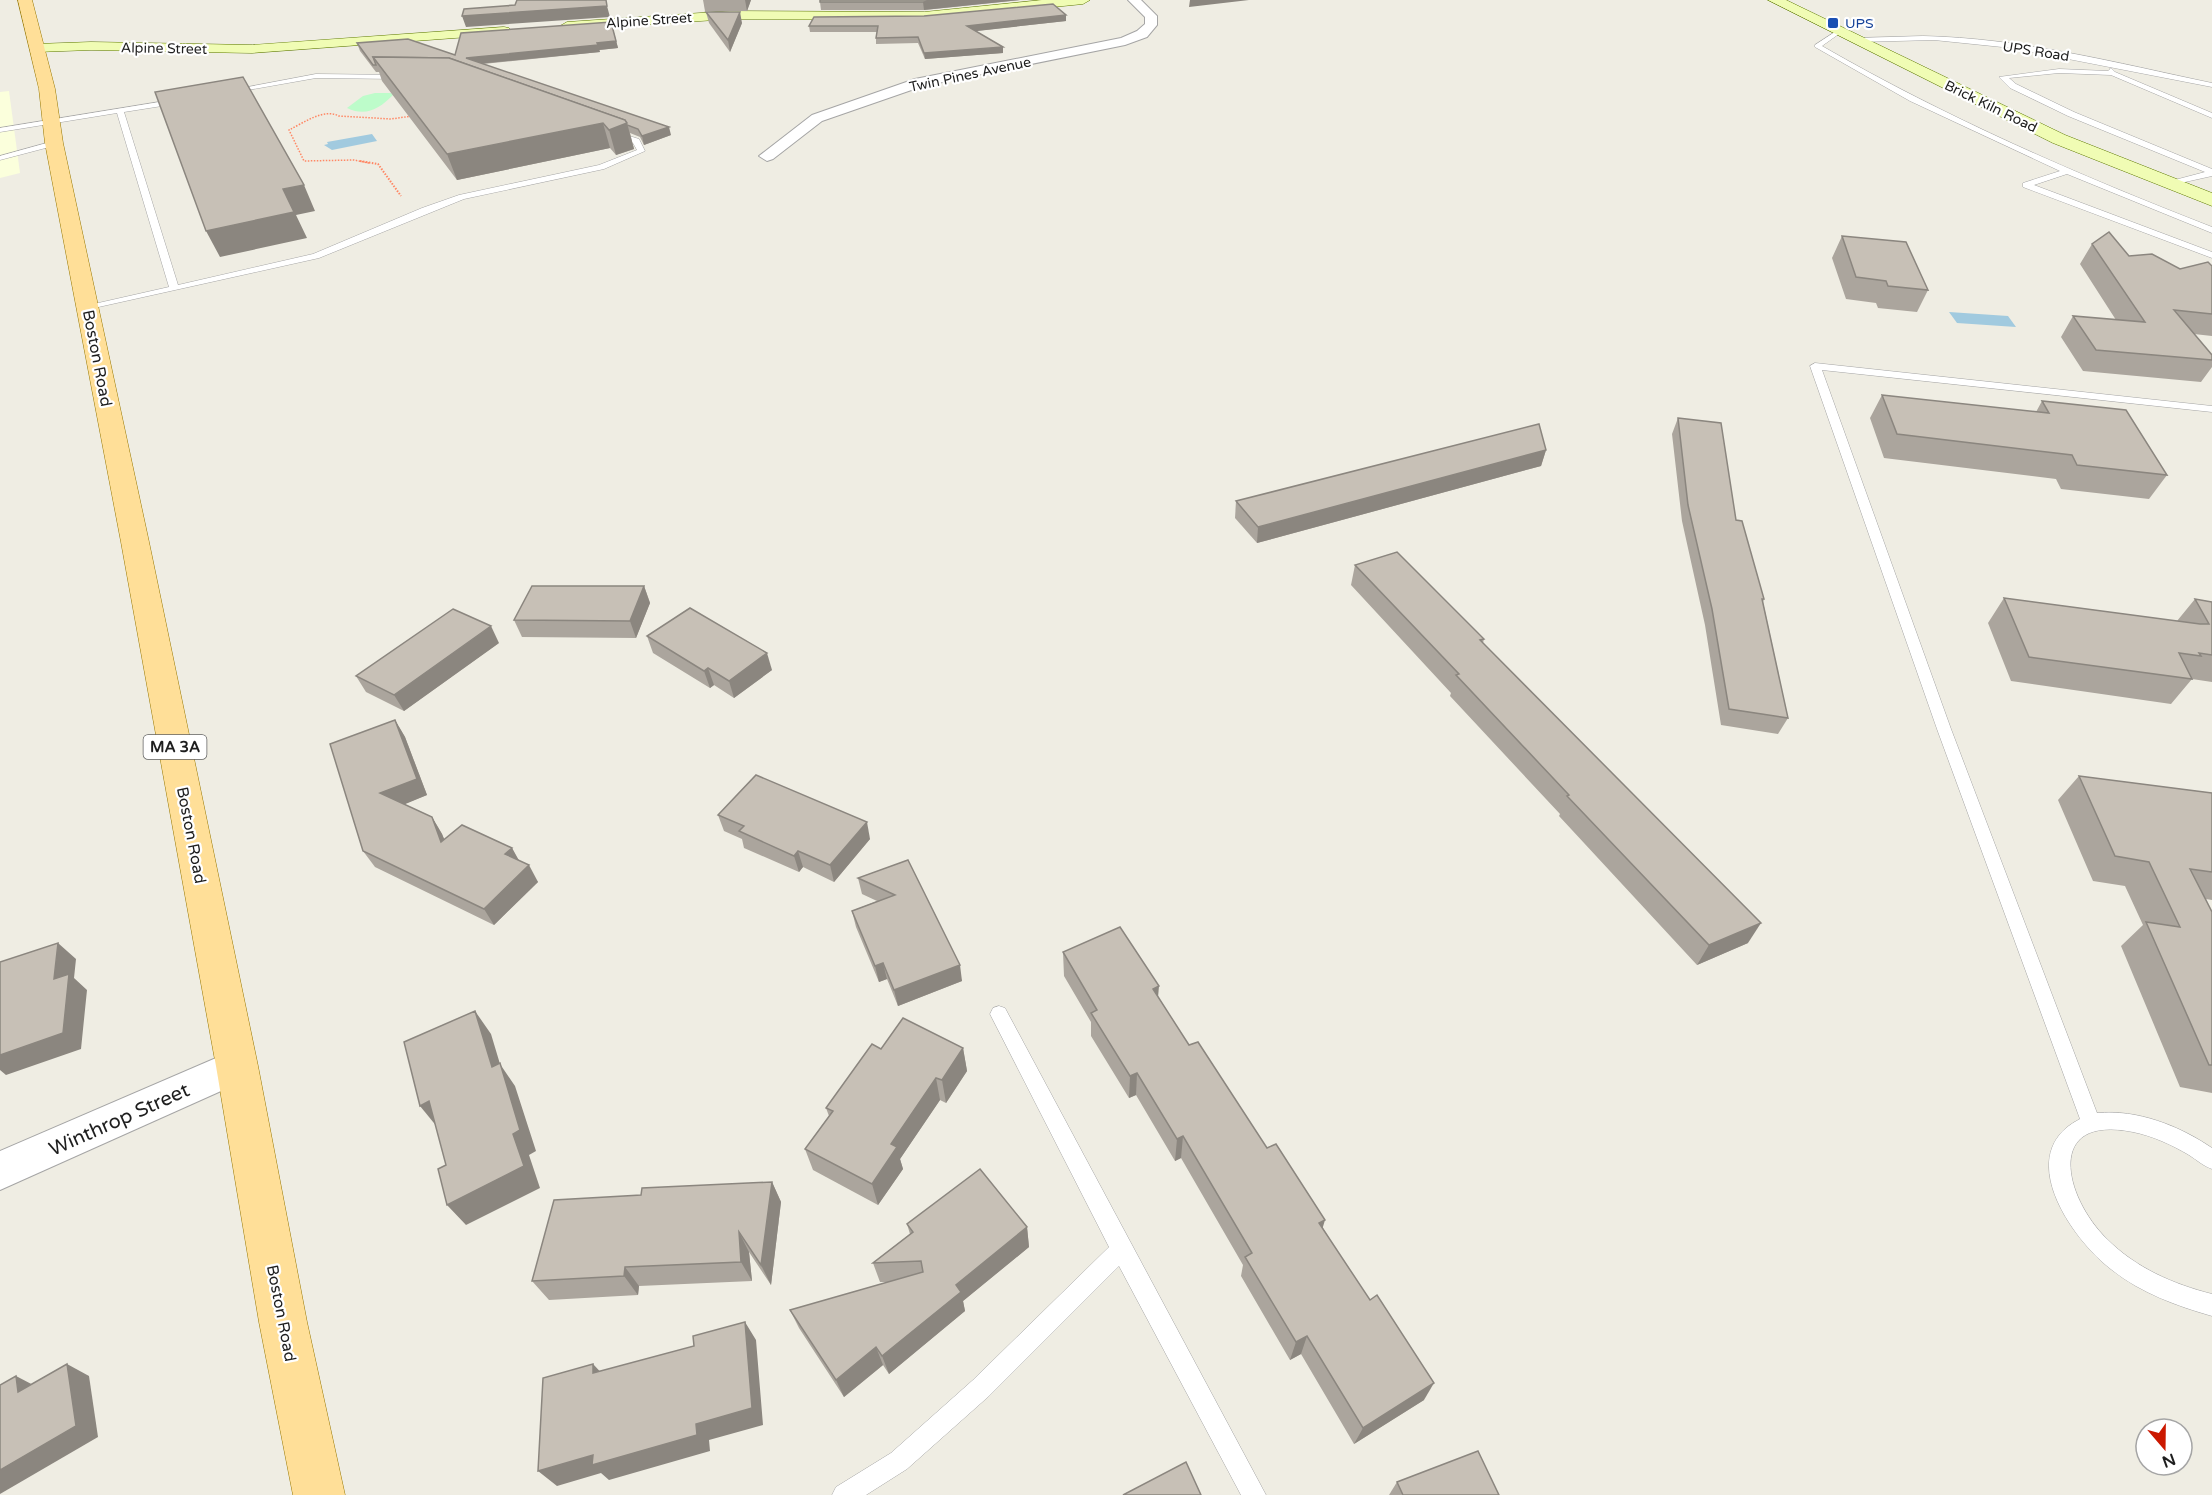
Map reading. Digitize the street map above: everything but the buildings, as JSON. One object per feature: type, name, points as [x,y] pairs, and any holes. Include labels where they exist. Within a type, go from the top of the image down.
[{"type":"main road","name":"Boston Road","points":[[25,0],[47,89],[52,133],[237,1066],[283,1322],[319,1495]]},
{"type":"street","name":"Alpine Street","points":[[554,27],[730,15],[924,16],[1083,0]]},
{"type":"street","name":"Twin Pines Avenue","points":[[767,156],[818,118],[920,82],[1125,41],[1142,34],[1151,25],[1151,16],[1134,0]]},
{"type":"street","name":"Brick Kiln Road","points":[[1776,0],[2060,139],[2212,200]]},
{"type":"street","name":"Alpine Street","points":[[36,48],[90,46],[252,49],[519,30]]},
{"type":"street","name":"Winthrop Street","points":[[0,1171],[237,1066]]},
{"type":"lane","points":[[1840,31],[1817,46],[1857,70],[1980,134],[2066,172],[2212,230]]},
{"type":"lane","name":"UPS Road","points":[[1858,40],[1915,38],[1978,42],[2109,64],[2212,85]]},
{"type":"lane","points":[[2109,64],[2112,73]]},
{"type":"lane","points":[[2212,116],[2112,73],[2059,71],[2003,77],[2013,86],[2071,114],[2212,172]]},
{"type":"lane","points":[[224,92],[316,76],[411,77]]},
{"type":"lane","points":[[0,158],[52,133],[120,111],[189,98]]},
{"type":"lane","points":[[120,111],[174,288]]},
{"type":"lane","points":[[88,308],[316,256],[425,210],[462,197],[601,167],[641,151],[636,141],[603,129]]},
{"type":"lane","points":[[0,130],[52,133]]},
{"type":"lane","points":[[2066,172],[2026,185],[2212,255]]},
{"type":"lane","points":[[2170,184],[2212,172]]},
{"type":"lane","points":[[2091,1123],[1940,718],[1815,366],[1919,380],[2212,409]]},
{"type":"lane","points":[[999,1014],[1121,1249],[1254,1495]]},
{"type":"lane","points":[[2212,1160],[2175,1137],[2145,1125],[2115,1121],[2091,1123],[2072,1133],[2061,1149],[2059,1171],[2065,1196],[2081,1224],[2128,1270],[2156,1287],[2212,1305]]},
{"type":"lane","points":[[844,1495],[899,1461],[981,1388],[1121,1249]]},
{"type":"path","points":[[406,201],[378,164],[354,160],[304,161],[289,130],[315,117],[333,113],[339,117],[391,119],[413,116]]},
{"type":"shaded area","points":[[9,91],[20,173],[0,178],[0,92]]},
{"type":"green space","points":[[375,93],[393,95],[377,108],[366,112],[347,108],[363,96]]},
{"type":"water","points":[[372,134],[377,141],[332,150],[324,145],[328,144],[327,142]]},
{"type":"water","points":[[1949,312],[2008,316],[2016,327],[1957,323]]},
{"type":"place","name":"UPS","points":[[1833,23]]}]
